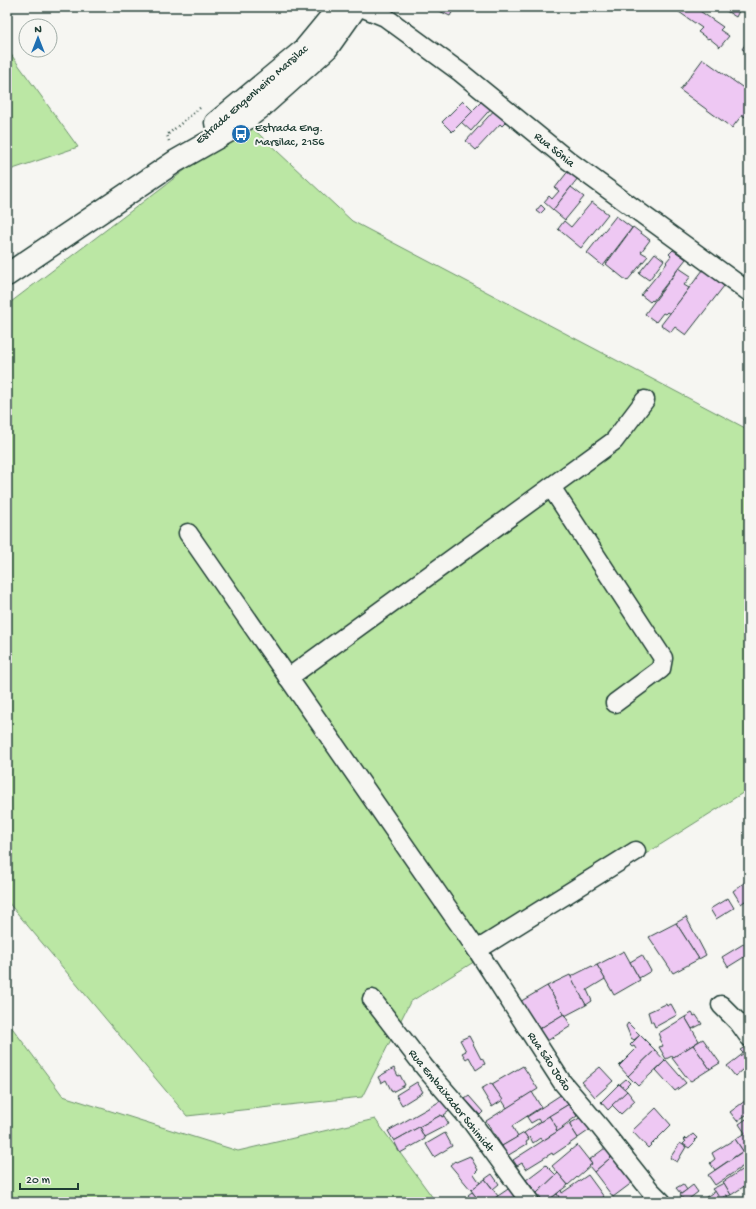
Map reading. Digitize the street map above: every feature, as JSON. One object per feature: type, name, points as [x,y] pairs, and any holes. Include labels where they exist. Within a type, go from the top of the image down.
[{"type":"main road","name":"Estrada Engenheiro Marsilac","points":[[176,161],[206,132],[304,50],[330,20],[339,7]]},
{"type":"main road","name":"Estrada Engenheiro Marsilac","points":[[7,275],[176,161],[234,128],[261,107],[327,48],[356,7]]},
{"type":"street","name":"Rua Sônia","points":[[361,7],[389,12],[569,161],[749,292]]},
{"type":"street","points":[[288,678],[614,441],[645,400]]},
{"type":"street","points":[[551,487],[663,658],[661,668],[615,703]]},
{"type":"street","name":"Rua São João","points":[[188,533],[477,950],[562,1082],[605,1132],[650,1190],[662,1202]]},
{"type":"street","points":[[477,950],[636,851]]},
{"type":"street","name":"Rua Embaixador Schimidt","points":[[372,999],[425,1068],[471,1121],[530,1202]]},
{"type":"street","points":[[721,1005],[739,1023],[749,1037]]},
{"type":"green space","points":[[7,49],[78,147],[7,171]]},
{"type":"green space","points":[[247,123],[352,221],[749,430],[749,789],[410,1002],[362,1097],[187,1116],[7,901],[7,305]]},
{"type":"green space","points":[[7,1021],[63,1096],[238,1151],[375,1119],[436,1202],[7,1202]]},
{"type":"building","points":[[431,7],[455,7],[450,16]]},
{"type":"building","points":[[684,7],[694,7],[723,27],[720,30],[729,36],[720,47],[709,38],[708,39],[698,32],[702,28],[679,12]]},
{"type":"building","points":[[720,7],[741,7],[736,17]]},
{"type":"building","points":[[747,42],[749,44],[749,53],[742,49]]},
{"type":"building","points":[[703,59],[749,92],[749,104],[745,110],[749,112],[745,117],[742,115],[732,128],[680,90]]},
{"type":"building","points":[[486,97],[494,105],[471,131],[461,122]]},
{"type":"building","points":[[463,101],[473,111],[452,132],[442,122]]},
{"type":"building","points":[[497,107],[510,118],[502,126],[500,124],[476,150],[466,141]]},
{"type":"building","points":[[569,170],[578,178],[553,210],[544,202],[549,196],[552,199],[559,191],[555,188]]},
{"type":"building","points":[[571,187],[584,197],[565,220],[553,210]]},
{"type":"building","points":[[592,202],[608,214],[581,248],[558,229],[564,221],[571,227]]},
{"type":"building","points":[[541,205],[545,209],[540,214],[536,211]]},
{"type":"building","points":[[616,216],[632,228],[603,266],[587,253]]},
{"type":"building","points":[[633,227],[650,240],[641,252],[648,256],[627,281],[606,264]]},
{"type":"building","points":[[673,250],[686,259],[653,301],[652,300],[650,302],[641,295],[667,263],[666,262],[671,256],[669,254]]},
{"type":"building","points":[[655,253],[664,260],[649,280],[639,273]]},
{"type":"building","points":[[679,268],[691,276],[684,285],[689,288],[670,314],[667,312],[665,314],[663,313],[656,322],[645,314]]},
{"type":"building","points":[[703,270],[724,286],[686,335],[675,327],[671,332],[661,325]]},
{"type":"building","points":[[749,879],[749,898],[741,904],[733,891]]},
{"type":"building","points":[[728,898],[734,908],[716,919],[710,909]]},
{"type":"building","points":[[686,917],[706,955],[699,959],[676,923]]},
{"type":"building","points":[[676,923],[699,959],[673,973],[649,937]]},
{"type":"building","points":[[745,943],[749,950],[749,954],[728,967],[722,957]]},
{"type":"building","points":[[624,951],[640,980],[614,995],[597,965]]},
{"type":"building","points":[[642,955],[651,971],[639,978],[630,962]]},
{"type":"building","points":[[597,965],[605,979],[587,990],[592,1001],[586,1005],[570,977]]},
{"type":"building","points":[[570,975],[586,1005],[565,1016],[547,986]]},
{"type":"building","points":[[547,986],[564,1014],[536,1031],[518,1003]]},
{"type":"building","points":[[666,1004],[667,1006],[671,1004],[677,1015],[655,1027],[653,1022],[651,1022],[648,1012]]},
{"type":"building","points":[[692,1013],[694,1016],[696,1015],[702,1024],[692,1029],[685,1017]]},
{"type":"building","points":[[564,1014],[571,1026],[547,1041],[539,1029]]},
{"type":"building","points":[[685,1017],[699,1041],[674,1057],[672,1056],[666,1059],[659,1047],[663,1046],[659,1039],[661,1038],[659,1033]]},
{"type":"building","points":[[628,1023],[640,1035],[634,1040],[631,1038],[626,1026]]},
{"type":"building","points":[[640,1035],[655,1050],[628,1076],[619,1066],[636,1049],[634,1046],[632,1047],[630,1045]]},
{"type":"building","points":[[469,1036],[485,1064],[476,1070],[469,1057],[466,1059],[462,1053],[466,1051],[460,1040]]},
{"type":"building","points":[[703,1039],[720,1063],[710,1069],[693,1045]]},
{"type":"building","points":[[693,1045],[710,1069],[691,1081],[672,1058]]},
{"type":"building","points":[[748,1045],[749,1062],[747,1059],[748,1058],[740,1050]]},
{"type":"building","points":[[655,1050],[665,1061],[638,1086],[628,1076]]},
{"type":"building","points":[[744,1053],[748,1058],[749,1064],[735,1076],[727,1066]]},
{"type":"building","points":[[666,1060],[686,1083],[675,1091],[656,1070]]},
{"type":"building","points":[[523,1066],[538,1089],[507,1108],[492,1084]]},
{"type":"building","points":[[600,1067],[613,1081],[595,1097],[582,1082]]},
{"type":"building","points":[[394,1068],[398,1076],[400,1075],[405,1085],[392,1092],[386,1080],[381,1083],[378,1077]]},
{"type":"building","points":[[626,1079],[630,1083],[624,1089],[620,1084]]},
{"type":"building","points":[[417,1082],[423,1092],[402,1105],[396,1095]]},
{"type":"building","points":[[491,1083],[503,1100],[492,1107],[481,1089]]},
{"type":"building","points":[[619,1084],[627,1091],[608,1110],[601,1102]]},
{"type":"building","points":[[627,1091],[635,1101],[621,1114],[612,1105]]},
{"type":"building","points":[[532,1092],[541,1107],[512,1126],[518,1137],[502,1146],[486,1121]]},
{"type":"building","points":[[562,1094],[569,1104],[540,1122],[538,1119],[531,1123],[527,1117]]},
{"type":"building","points":[[469,1096],[483,1112],[480,1115],[465,1099]]},
{"type":"building","points":[[749,1098],[749,1113],[737,1121],[730,1112]]},
{"type":"building","points":[[444,1099],[452,1109],[442,1117],[441,1115],[394,1141],[388,1131]]},
{"type":"building","points":[[569,1104],[577,1116],[557,1132],[557,1128],[549,1116]]},
{"type":"building","points":[[656,1108],[671,1125],[648,1148],[632,1131]]},
{"type":"building","points":[[441,1115],[442,1117],[444,1116],[449,1124],[424,1137],[419,1127]]},
{"type":"building","points":[[585,1115],[594,1127],[578,1138],[569,1124]]},
{"type":"building","points":[[549,1116],[557,1128],[557,1132],[542,1141],[540,1138],[533,1143],[530,1137],[528,1139],[524,1133]]},
{"type":"building","points":[[749,1117],[749,1149],[748,1148],[743,1151],[735,1139],[745,1133],[739,1124]]},
{"type":"building","points":[[569,1124],[578,1138],[553,1155],[552,1153],[526,1169],[522,1163],[517,1166],[513,1160]]},
{"type":"building","points":[[419,1127],[425,1139],[400,1153],[394,1141]]},
{"type":"building","points":[[445,1133],[452,1146],[434,1157],[426,1144]]},
{"type":"building","points":[[524,1133],[529,1140],[526,1142],[527,1144],[507,1156],[502,1146]]},
{"type":"building","points":[[693,1134],[697,1138],[689,1148],[683,1144],[686,1141],[684,1140]]},
{"type":"building","points":[[735,1139],[743,1151],[715,1170],[710,1163],[715,1159],[712,1153]]},
{"type":"building","points":[[680,1143],[686,1147],[677,1162],[670,1158]]},
{"type":"building","points":[[577,1145],[592,1164],[568,1185],[552,1166]]},
{"type":"building","points":[[609,1145],[616,1153],[594,1172],[589,1166],[592,1164],[589,1160]]},
{"type":"building","points":[[748,1148],[749,1165],[746,1167],[745,1165],[715,1185],[708,1175]]},
{"type":"building","points":[[616,1153],[637,1179],[613,1197],[594,1172]]},
{"type":"building","points":[[470,1156],[478,1170],[474,1174],[480,1183],[471,1190],[450,1165],[455,1161],[456,1162]]},
{"type":"building","points":[[546,1165],[556,1175],[537,1193],[526,1180]]},
{"type":"building","points":[[749,1165],[749,1183],[731,1195],[723,1182]]},
{"type":"building","points":[[558,1173],[568,1185],[544,1202],[537,1193]]},
{"type":"building","points":[[492,1174],[499,1184],[493,1189],[485,1179]]},
{"type":"building","points":[[588,1175],[604,1197],[596,1202],[562,1202],[557,1194],[561,1190],[562,1193]]},
{"type":"building","points":[[485,1179],[498,1196],[490,1202],[480,1202],[471,1190]]},
{"type":"building","points":[[724,1183],[731,1195],[727,1195],[720,1199],[712,1189]]},
{"type":"building","points":[[683,1184],[687,1190],[681,1194],[676,1188]]},
{"type":"building","points":[[514,1185],[523,1202],[498,1202],[495,1198]]},
{"type":"building","points":[[693,1185],[698,1192],[685,1202],[680,1195]]},
{"type":"building","points":[[715,1191],[720,1199],[727,1195],[728,1196],[720,1202],[699,1202]]},
{"type":"building","points":[[472,1192],[478,1199],[475,1202],[473,1202],[468,1195]]},
{"type":"building","points":[[557,1194],[562,1202],[546,1202]]},
{"type":"place","name":"Estrada Eng. Marsilac, 2156","points":[[241,134]]}]
